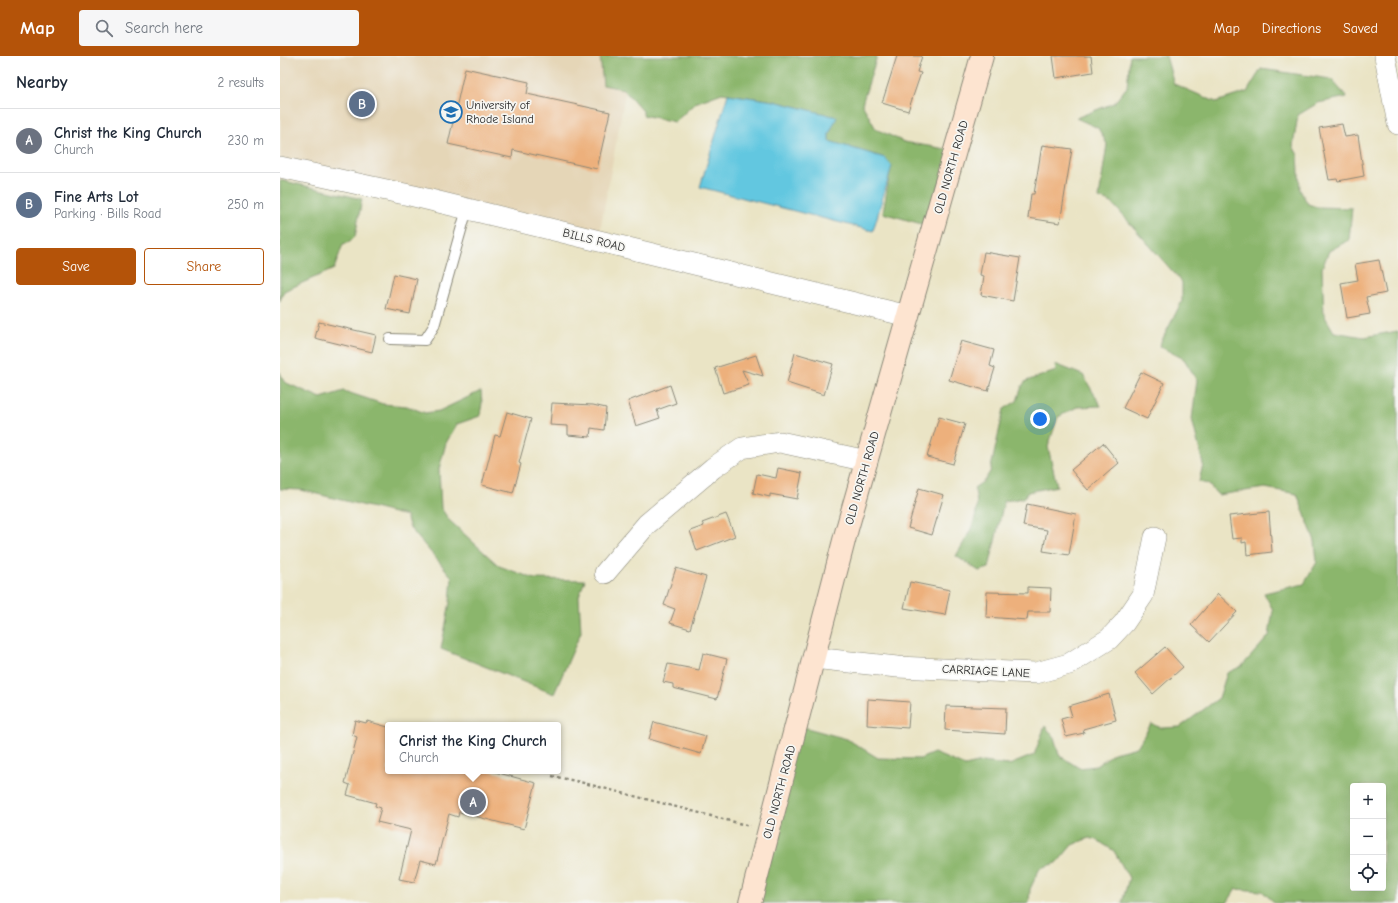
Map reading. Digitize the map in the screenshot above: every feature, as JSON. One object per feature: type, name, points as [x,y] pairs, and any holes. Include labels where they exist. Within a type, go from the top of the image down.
[{"type":"street","name":"OLD NORTH ROAD","points":[[750,903],[813,658],[867,461],[982,56]]},
{"type":"street","points":[[1385,56],[1398,124]]},
{"type":"street","name":"BILLS ROAD","points":[[280,168],[467,209],[908,316]]},
{"type":"street","points":[[605,573],[648,524],[712,468],[742,448],[780,442],[867,461]]},
{"type":"street","name":"CARRIAGE LANE","points":[[813,658],[897,667],[1036,674],[1069,664],[1109,639],[1124,623],[1143,595],[1155,537]]},
{"type":"lane","points":[[390,339],[425,340],[434,326],[467,209]]},
{"type":"path","points":[[552,776],[768,831]]},
{"type":"shaded area","name":"University of Rhode Island","points":[[280,56],[632,56],[598,241],[280,167]]},
{"type":"green space","points":[[600,56],[877,56],[862,104],[876,129],[904,142],[952,150],[925,225],[883,213],[891,166],[885,158],[829,141],[829,135],[836,117],[774,101],[722,93],[695,103],[675,122],[643,115],[643,111],[623,89],[603,85]]},
{"type":"green space","points":[[1130,56],[1166,56],[1174,84],[1216,102],[1247,92],[1261,69],[1331,79],[1347,97],[1318,103],[1298,115],[1293,146],[1298,155],[1300,190],[1308,204],[1317,207],[1352,208],[1349,240],[1329,251],[1322,268],[1324,315],[1334,332],[1364,337],[1398,331],[1398,903],[1275,903],[1262,891],[1236,889],[1227,903],[1122,903],[1129,878],[1114,851],[1097,840],[1089,838],[1072,845],[1057,863],[1040,868],[1030,889],[1029,903],[748,903],[796,725],[847,739],[878,758],[920,759],[934,753],[965,766],[982,762],[1009,765],[1034,755],[1045,726],[1054,737],[1059,755],[1079,768],[1096,766],[1114,753],[1137,747],[1151,724],[1162,728],[1180,727],[1219,698],[1227,673],[1242,666],[1269,636],[1273,610],[1264,593],[1304,584],[1317,562],[1315,541],[1297,494],[1265,488],[1218,495],[1208,484],[1199,482],[1203,464],[1192,419],[1197,380],[1184,359],[1159,346],[1182,301],[1182,282],[1112,203],[1099,198],[1107,144],[1098,128],[1076,118],[1114,103],[1127,87]]},
{"type":"green space","points":[[280,180],[362,199],[355,237],[350,242],[343,244],[334,269],[284,291],[280,301]]},
{"type":"green space","points":[[1055,364],[1083,375],[1101,406],[1077,407],[1058,417],[1048,447],[1057,486],[1028,492],[1024,498],[1004,501],[989,568],[979,571],[956,556],[973,524],[977,507],[974,488],[984,481],[990,472],[1004,409],[1017,401],[1022,386],[1026,381],[1056,371]]},
{"type":"green space","points":[[280,372],[284,382],[321,398],[344,391],[383,404],[407,406],[425,413],[439,411],[481,391],[482,403],[480,416],[457,424],[446,443],[439,469],[441,508],[449,520],[499,566],[535,579],[585,580],[579,596],[581,632],[554,694],[441,649],[450,602],[452,577],[410,528],[406,516],[301,490],[280,489]]},
{"type":"water","points":[[728,94],[774,101],[837,117],[829,134],[829,141],[885,158],[892,166],[873,231],[700,187]]},
{"type":"building","points":[[897,56],[922,56],[917,72],[921,73],[908,111],[882,103]]},
{"type":"building","points":[[1053,56],[1091,56],[1093,72],[1056,78]]},
{"type":"building","points":[[465,68],[529,82],[527,94],[610,112],[597,169],[513,150],[512,158],[448,144]]},
{"type":"building","points":[[1342,124],[1345,137],[1358,135],[1364,176],[1338,181],[1337,179],[1329,180],[1319,128]]},
{"type":"building","points":[[1042,145],[1072,149],[1060,223],[1028,218],[1031,194],[1034,194]]},
{"type":"building","points":[[984,252],[1020,258],[1013,301],[981,295],[984,276],[980,275]]},
{"type":"building","points":[[1379,260],[1386,293],[1366,297],[1370,314],[1347,318],[1341,283],[1358,280],[1355,264]]},
{"type":"building","points":[[394,274],[417,279],[410,314],[386,309]]},
{"type":"building","points":[[319,322],[376,335],[372,352],[315,338]]},
{"type":"building","points":[[961,341],[994,350],[990,366],[995,368],[988,391],[949,380]]},
{"type":"building","points":[[795,353],[833,364],[824,395],[787,383]]},
{"type":"building","points":[[756,355],[763,376],[742,370],[749,385],[723,393],[715,368]]},
{"type":"building","points":[[1141,372],[1164,383],[1147,419],[1123,408]]},
{"type":"building","points":[[670,385],[676,403],[657,410],[660,418],[636,426],[628,401]]},
{"type":"building","points":[[552,403],[593,405],[606,408],[604,430],[591,428],[590,437],[568,435],[568,426],[550,425]]},
{"type":"building","points":[[507,412],[531,419],[519,463],[521,464],[513,493],[482,485],[495,435],[500,436]]},
{"type":"building","points":[[939,417],[965,424],[953,464],[927,457]]},
{"type":"building","points":[[1103,443],[1119,463],[1088,490],[1071,470]]},
{"type":"building","points":[[778,468],[802,473],[797,499],[770,494],[770,497],[753,493],[757,474],[776,478]]},
{"type":"building","points":[[919,488],[944,495],[932,535],[908,528]]},
{"type":"building","points":[[1027,504],[1076,514],[1069,555],[1043,551],[1047,530],[1023,526]]},
{"type":"building","points":[[1269,512],[1272,552],[1247,555],[1246,542],[1242,543],[1242,538],[1232,539],[1229,516]]},
{"type":"building","points":[[726,514],[735,536],[697,551],[690,531],[704,526],[702,523]]},
{"type":"building","points":[[676,568],[706,577],[690,629],[670,623],[675,609],[664,605]]},
{"type":"building","points":[[910,582],[950,590],[945,615],[904,608]]},
{"type":"building","points":[[1028,587],[1051,588],[1050,612],[1028,612],[1027,620],[986,617],[987,592],[1028,593]]},
{"type":"building","points":[[1218,594],[1237,612],[1209,642],[1191,625]]},
{"type":"building","points":[[1165,647],[1183,667],[1153,694],[1135,673]]},
{"type":"building","points":[[703,653],[727,659],[717,699],[673,688],[673,684],[663,682],[668,664],[699,670]]},
{"type":"building","points":[[1109,694],[1116,720],[1083,729],[1084,733],[1066,737],[1061,719],[1072,716],[1069,706]]},
{"type":"building","points":[[868,699],[910,702],[908,728],[867,725]]},
{"type":"building","points":[[946,706],[1006,708],[1005,734],[945,730]]},
{"type":"building","points":[[355,720],[366,723],[367,721],[385,726],[385,774],[502,774],[536,783],[524,829],[459,812],[458,817],[449,814],[436,864],[420,860],[414,882],[399,879],[411,830],[377,822],[381,808],[375,806],[376,803],[347,795],[350,785],[345,783],[357,737],[352,735]]},
{"type":"building","points":[[654,722],[706,736],[701,754],[649,739]]},
{"type":"place","name":"Fine Arts Lot","points":[[362,104]]},
{"type":"place","name":"University of Rhode Island","points":[[451,112]]},
{"type":"place","name":"Christ the King Church","points":[[473,802]]}]
